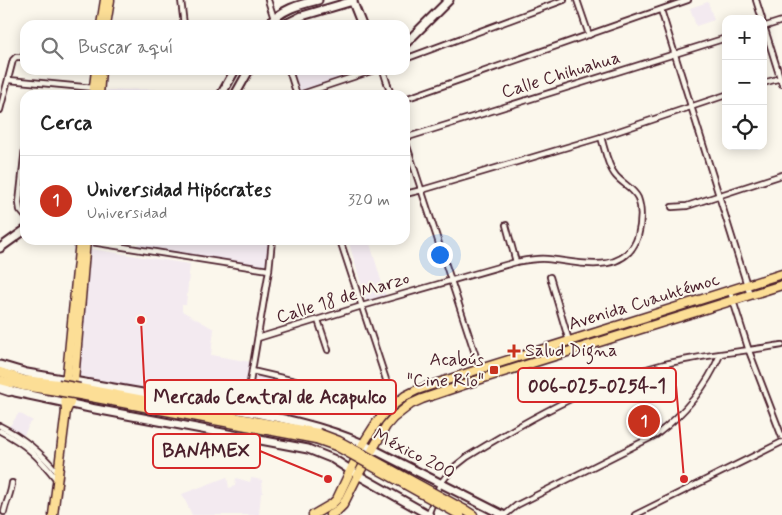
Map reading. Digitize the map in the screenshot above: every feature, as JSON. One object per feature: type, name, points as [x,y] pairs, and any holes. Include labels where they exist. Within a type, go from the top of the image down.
[{"type":"main road","points":[[102,20],[104,0]]},
{"type":"main road","points":[[107,20],[110,0]]},
{"type":"main road","points":[[96,75],[96,90]]},
{"type":"main road","points":[[96,90],[100,75]]},
{"type":"main road","points":[[53,515],[70,380],[83,245]]},
{"type":"main road","name":"Avenida Cuauhtémoc","points":[[313,515],[337,499],[363,444],[377,422],[394,404],[417,390],[782,274]]},
{"type":"main road","name":"Avenida Cuauhtémoc","points":[[330,515],[338,513],[372,449],[393,418],[411,404],[484,378],[782,286]]},
{"type":"main road","points":[[0,372],[58,388]]},
{"type":"main road","points":[[0,380],[23,386],[58,388]]},
{"type":"main road","name":"México 200","points":[[58,388],[339,441],[462,513],[473,515]]},
{"type":"street","points":[[181,0],[183,20]]},
{"type":"street","points":[[268,0],[274,20]]},
{"type":"street","points":[[277,20],[287,9],[318,0]]},
{"type":"street","points":[[294,20],[352,0],[360,20]]},
{"type":"street","points":[[410,39],[449,0]]},
{"type":"street","points":[[410,57],[564,0]]},
{"type":"street","points":[[577,0],[589,35]]},
{"type":"street","points":[[410,97],[688,0]]},
{"type":"street","points":[[756,0],[761,15]]},
{"type":"street","points":[[661,10],[750,295]]},
{"type":"street","points":[[767,24],[782,21]]},
{"type":"street","points":[[767,34],[782,84]]},
{"type":"street","name":"Calle Chihuahua","points":[[410,137],[722,39]]},
{"type":"street","points":[[0,110],[2,96],[9,80],[14,58],[20,57]]},
{"type":"street","points":[[224,90],[232,75]]},
{"type":"street","points":[[238,90],[246,75]]},
{"type":"street","points":[[291,75],[296,90]]},
{"type":"street","points":[[313,90],[359,75]]},
{"type":"street","points":[[385,75],[389,90]]},
{"type":"street","points":[[767,82],[781,78]]},
{"type":"street","points":[[9,80],[82,90]]},
{"type":"street","points":[[410,193],[601,137],[722,96]]},
{"type":"street","name":"Calle 18 de Marzo","points":[[258,338],[362,306],[532,258],[590,265],[617,260],[629,252],[635,244],[639,231],[641,211],[638,199],[631,188],[615,175],[601,137]]},
{"type":"street","points":[[410,154],[480,369]]},
{"type":"street","points":[[672,208],[687,206],[782,175]]},
{"type":"street","points":[[20,194],[20,210]]},
{"type":"street","points":[[506,225],[516,262]]},
{"type":"street","points":[[0,248],[20,234]]},
{"type":"street","points":[[114,245],[269,270]]},
{"type":"street","points":[[246,412],[272,245]]},
{"type":"street","points":[[342,245],[394,404]]},
{"type":"street","points":[[550,277],[569,341]]},
{"type":"street","points":[[730,292],[749,351],[782,437]]},
{"type":"street","points":[[318,320],[328,350]]},
{"type":"street","points":[[0,386],[15,392],[90,408],[308,448],[333,459],[428,515],[440,484],[453,468],[467,456],[570,400],[601,386],[656,366],[782,345]]},
{"type":"street","points":[[504,515],[517,505],[656,435],[690,405],[704,387],[720,355]]},
{"type":"street","name":"México 200","points":[[0,365],[27,373],[322,427],[363,444],[504,515]]},
{"type":"street","points":[[252,371],[394,404]]},
{"type":"street","points":[[0,390],[9,393],[15,392]]},
{"type":"street","points":[[0,426],[32,446],[57,476]]},
{"type":"street","points":[[0,431],[25,444],[57,476]]},
{"type":"street","points":[[635,515],[782,442]]},
{"type":"street","points":[[4,513],[11,493],[12,483]]},
{"type":"street","points":[[0,502],[6,505]]},
{"type":"shaded area","points":[[708,2],[714,20],[696,26],[690,8]]},
{"type":"shaded area","points":[[292,75],[343,75],[344,78],[310,90],[297,90]]},
{"type":"shaded area","points":[[156,89],[156,90],[107,90]]},
{"type":"shaded area","points":[[268,245],[265,269],[191,258],[192,255],[138,246]]},
{"type":"shaded area","points":[[350,245],[370,245],[386,297],[367,303]]},
{"type":"shaded area","points":[[91,249],[190,264],[186,305],[182,305],[182,311],[214,329],[211,355],[251,362],[244,404],[198,395],[78,378]]},
{"type":"shaded area","points":[[257,370],[385,397],[382,406],[302,389],[297,402],[300,403],[296,421],[247,410],[253,378],[255,378]]},
{"type":"shaded area","points":[[651,404],[662,426],[639,439],[627,417]]},
{"type":"shaded area","points":[[19,413],[33,421],[27,426],[23,437],[9,427]]},
{"type":"shaded area","points":[[227,477],[229,488],[235,486],[236,478],[250,482],[251,478],[262,480],[263,493],[261,493],[259,515],[192,515],[182,494]]},
{"type":"place","name":"Mercado Central de Acapulco","points":[[141,320]]},
{"type":"place","name":"Salud Digna","points":[[514,351]]},
{"type":"place","name":"Acabús \"Cine Río\"","points":[[494,370]]},
{"type":"place","name":"Universidad Hipócrates","points":[[644,421]]},
{"type":"place","name":"BANAMEX","points":[[328,479]]},
{"type":"place","name":"006-025-0254-1","points":[[684,479]]}]
